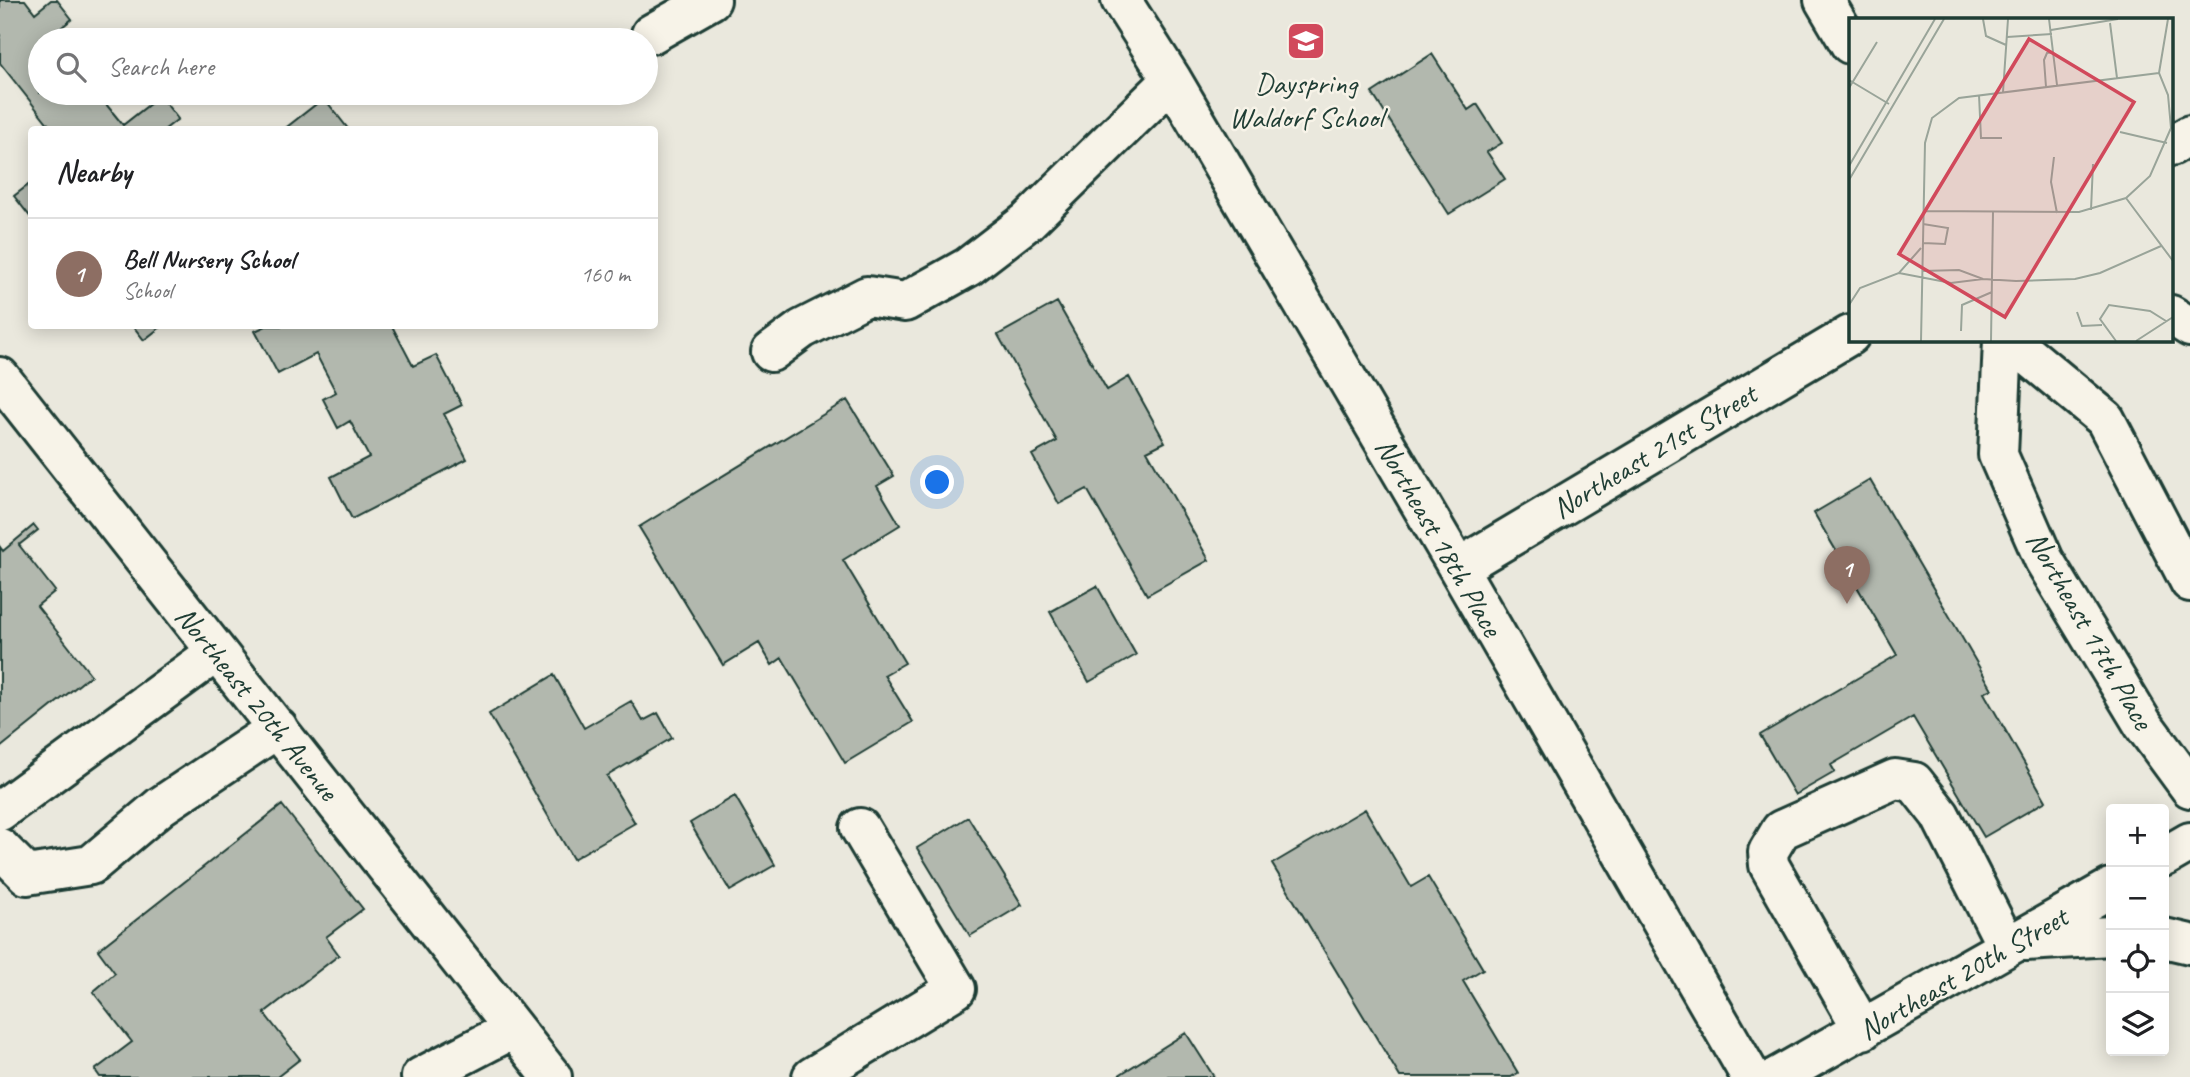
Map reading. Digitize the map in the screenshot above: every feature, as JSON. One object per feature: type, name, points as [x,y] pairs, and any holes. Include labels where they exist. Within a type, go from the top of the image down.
[{"type":"lane","points":[[658,30],[711,0]]},
{"type":"lane","name":"Northeast 18th Place","points":[[1121,0],[1172,80],[1458,568],[1751,1077]]},
{"type":"lane","points":[[1824,0],[1849,42]]},
{"type":"lane","points":[[771,352],[802,329],[867,296],[905,302],[968,267],[1028,221],[1172,80]]},
{"type":"lane","points":[[2172,145],[2190,135]]},
{"type":"lane","points":[[2172,315],[2190,327]]},
{"type":"lane","name":"Northeast 21st Street","points":[[1458,568],[1849,336]]},
{"type":"lane","name":"Northeast 17th Place","points":[[2003,341],[1998,455],[2043,560],[2143,724],[2190,788]]},
{"type":"lane","points":[[2011,341],[2105,419],[2190,582]]},
{"type":"lane","name":"Northeast 20th Avenue","points":[[0,377],[513,1029]]},
{"type":"lane","points":[[0,811],[215,653]]},
{"type":"lane","points":[[0,848],[27,875],[91,865],[161,806],[278,728]]},
{"type":"lane","points":[[1863,1030],[1769,865],[1768,852],[1782,830],[1895,779],[1914,782],[1940,815],[2012,944],[2106,936]]},
{"type":"lane","points":[[812,1077],[956,989],[860,828]]},
{"type":"lane","points":[[2169,854],[2190,842]]},
{"type":"lane","name":"Northeast 20th Street","points":[[1777,1077],[2106,891]]},
{"type":"lane","points":[[2169,939],[2190,944]]},
{"type":"lane","points":[[421,1077],[513,1029],[552,1077]]},
{"type":"building","points":[[0,0],[25,0],[35,13],[51,0],[57,0],[72,19],[61,28],[28,28],[28,98],[0,63]]},
{"type":"building","points":[[1432,54],[1468,110],[1477,104],[1502,143],[1487,152],[1505,179],[1449,214],[1372,93]]},
{"type":"building","points":[[33,105],[107,105],[123,125],[149,105],[167,105],[178,119],[169,126],[50,126]]},
{"type":"building","points":[[315,105],[329,105],[346,126],[288,126]]},
{"type":"building","points":[[28,185],[28,214],[14,196]]},
{"type":"building","points":[[1057,302],[1107,390],[1129,377],[1165,442],[1147,451],[1209,560],[1147,595],[1087,489],[1059,504],[1032,455],[1057,441],[998,335]]},
{"type":"building","points":[[135,329],[158,329],[144,340]]},
{"type":"building","points":[[394,329],[413,366],[436,355],[462,405],[444,414],[467,459],[352,519],[331,477],[369,457],[350,421],[338,428],[323,399],[336,392],[316,354],[278,374],[255,331]]},
{"type":"building","points":[[847,400],[894,476],[877,486],[900,525],[843,560],[905,663],[884,675],[913,722],[845,763],[782,658],[772,665],[759,643],[723,665],[639,527]]},
{"type":"building","points":[[1870,480],[1992,689],[1984,693],[2046,801],[1984,837],[1913,717],[1831,765],[1835,772],[1795,795],[1760,735],[1897,655],[1814,513]]},
{"type":"building","points":[[34,525],[38,530],[19,545],[55,591],[37,606],[91,675],[0,748],[0,547],[3,551]]},
{"type":"building","points":[[1097,586],[1136,655],[1089,682],[1050,612]]},
{"type":"building","points":[[554,675],[584,728],[631,701],[643,721],[658,713],[672,738],[607,776],[635,823],[573,859],[489,714]]},
{"type":"building","points":[[735,796],[775,865],[730,891],[690,823]]},
{"type":"building","points":[[282,805],[363,909],[326,937],[339,955],[264,1013],[300,1059],[277,1077],[100,1077],[95,1070],[132,1042],[93,992],[115,973],[98,950]]},
{"type":"building","points":[[1365,809],[1411,887],[1428,877],[1483,969],[1463,981],[1518,1073],[1511,1077],[1400,1077],[1272,864]]},
{"type":"building","points":[[968,817],[1022,905],[970,936],[917,848]]},
{"type":"building","points":[[1186,1033],[1214,1077],[1116,1077]]},
{"type":"place","name":"Dayspring Waldorf School","points":[[1306,41]]},
{"type":"place","name":"Bell Nursery School","points":[[1847,604]]}]
